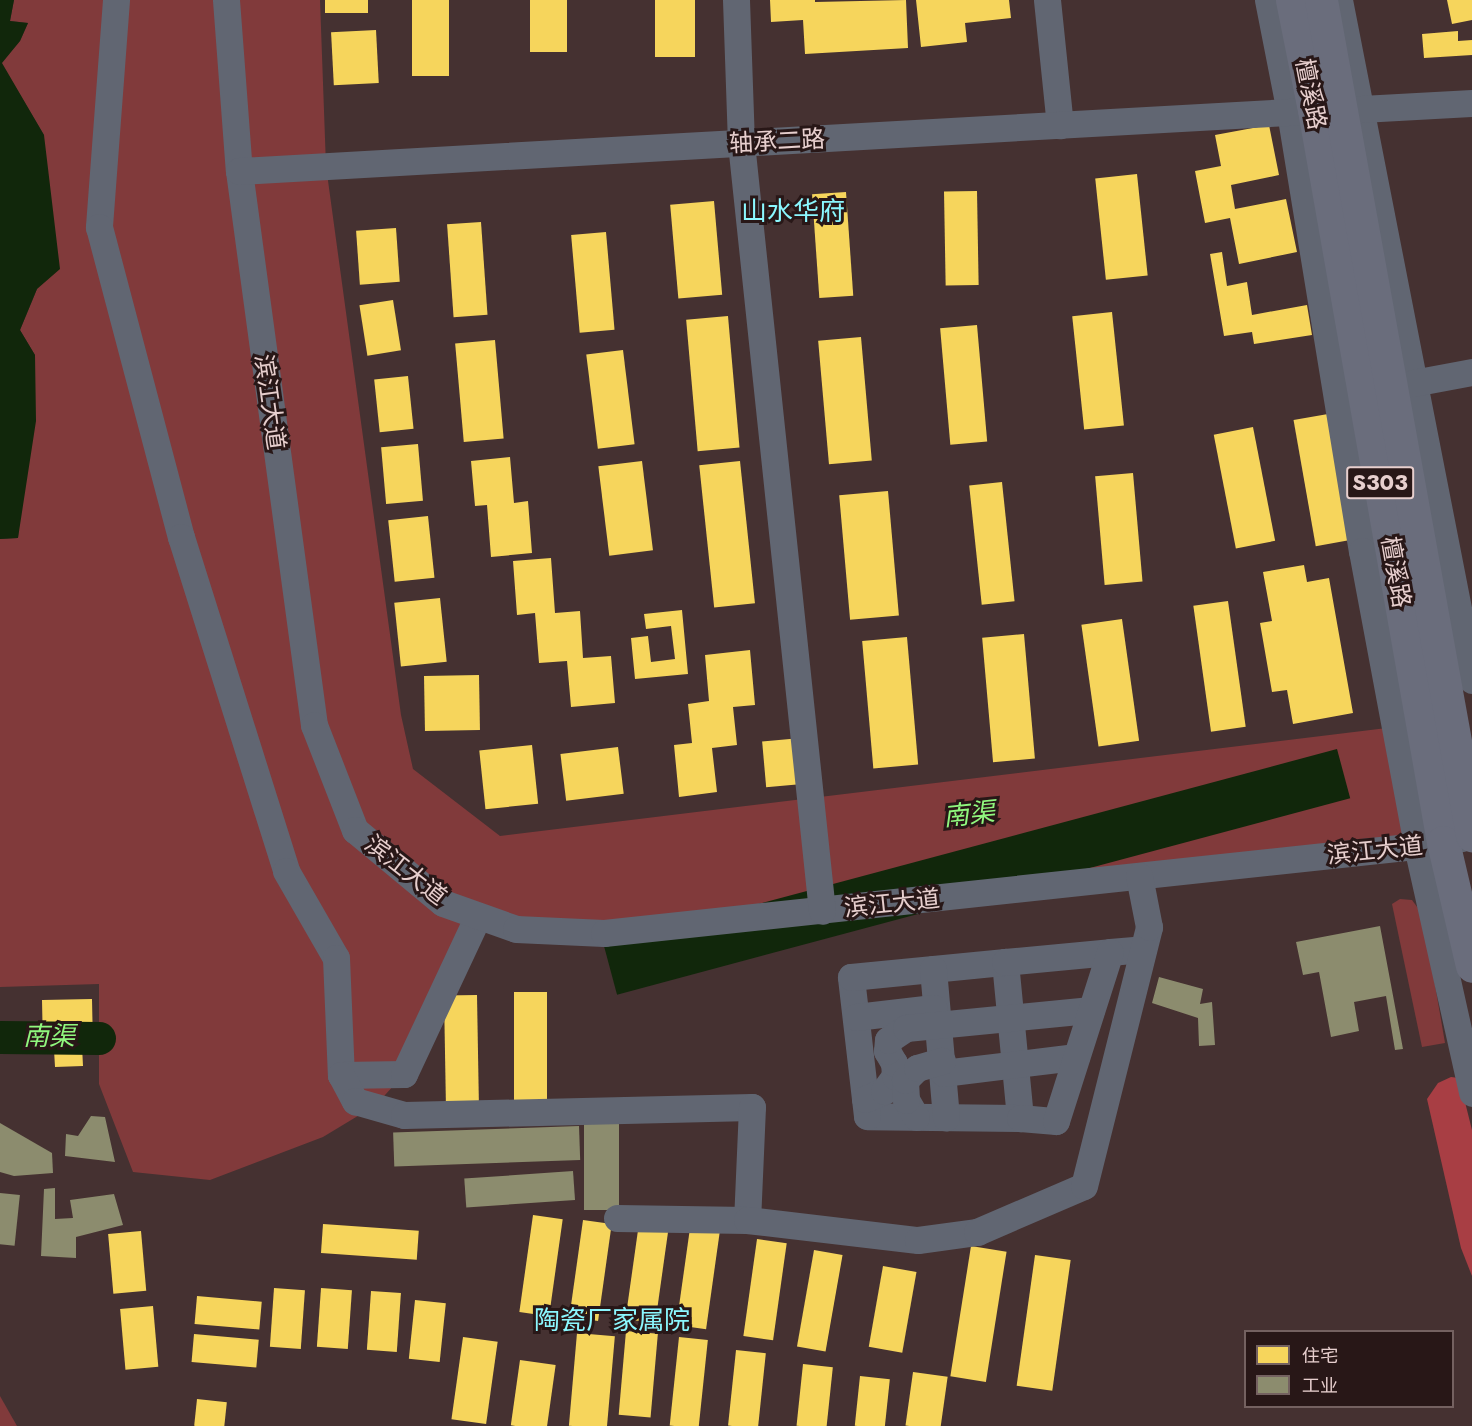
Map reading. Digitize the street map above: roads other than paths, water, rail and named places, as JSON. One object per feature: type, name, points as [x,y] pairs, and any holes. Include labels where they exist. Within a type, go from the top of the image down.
[{"type":"main road","name":"檀溪路","points":[[1292,0],[1326,111]]},
{"type":"main road","name":"檀溪路","points":[[1321,0],[1326,111],[1472,966]]},
{"type":"street","points":[[116,0],[99,227],[181,537],[286,871],[336,958],[341,1075],[355,1101],[404,1115],[752,1107],[747,1220]]},
{"type":"street","name":"滨江大道","points":[[226,0],[239,171],[314,725],[355,830],[442,903],[516,929],[604,933],[821,905],[1139,876],[1451,840]]},
{"type":"street","points":[[736,0],[741,143],[808,763],[821,905]]},
{"type":"street","points":[[1047,0],[1060,125]]},
{"type":"street","points":[[1268,0],[1326,111],[1413,383],[1460,559],[1472,680]]},
{"type":"street","points":[[1339,0],[1326,111],[1362,551],[1451,840],[1468,1068],[1472,1093]]},
{"type":"street","name":"轴承二路","points":[[239,171],[1472,103]]},
{"type":"street","points":[[1413,383],[1472,372]]},
{"type":"street","points":[[617,1218],[747,1220],[918,1240],[977,1232],[1084,1186],[1149,927],[1139,876]]},
{"type":"street","points":[[341,1075],[404,1074],[478,915]]},
{"type":"street","points":[[1110,952],[1056,1121],[1020,1118],[867,1116],[851,977],[1005,962],[1110,952],[1143,949]]},
{"type":"street","points":[[1005,962],[1020,1118]]},
{"type":"street","points":[[933,969],[946,1117]]},
{"type":"street","points":[[856,1017],[1010,1019],[1091,1010]]},
{"type":"street","points":[[865,1099],[884,1091],[896,1076],[894,1063],[887,1051],[888,1040],[906,1029],[938,1017]]},
{"type":"street","points":[[916,1117],[906,1100],[905,1080],[917,1068],[1015,1065],[1076,1057]]},
{"type":"water","points":[[0,0],[14,0],[10,21],[28,23],[20,41],[2,63],[44,135],[60,269],[37,289],[20,330],[35,355],[36,421],[18,538],[0,539]]},
{"type":"water","points":[[1337,749],[1350,798],[617,995],[604,945]]},
{"type":"waterway","name":"南渠","points":[[0,1037],[99,1038]]},
{"type":"district","name":"山水华府","points":[[793,212]]},
{"type":"district","name":"陶瓷厂家属院","points":[[612,1321]]}]
